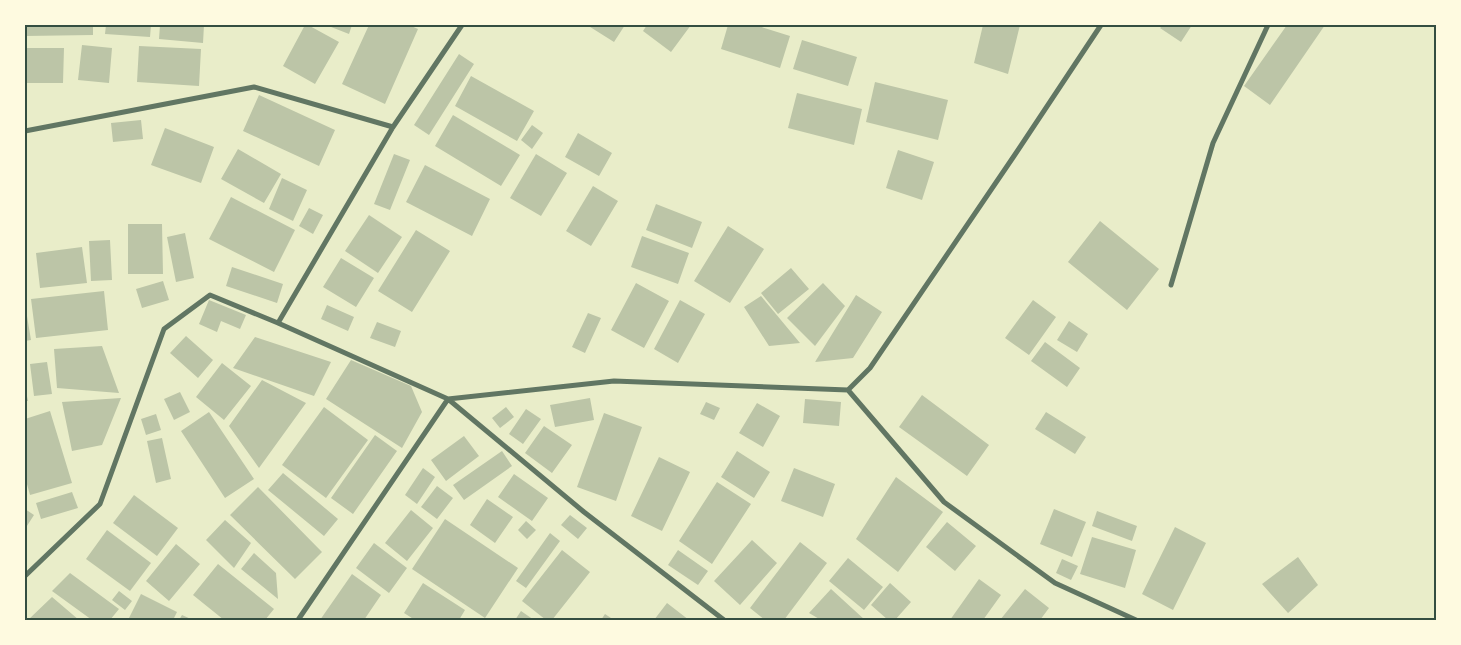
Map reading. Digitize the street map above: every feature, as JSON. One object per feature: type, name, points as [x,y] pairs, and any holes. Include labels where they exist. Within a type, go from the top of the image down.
[{"type":"street","points":[[278,323],[393,127],[462,25]]},
{"type":"street","points":[[848,390],[870,368],[1101,25]]},
{"type":"street","points":[[1171,285],[1213,143],[1268,25]]},
{"type":"street","points":[[25,131],[254,87],[393,127]]},
{"type":"street","points":[[25,576],[100,504],[164,329],[210,295],[278,323],[448,399],[584,512],[724,620]]},
{"type":"street","points":[[298,620],[448,399],[614,381],[848,390],[944,502],[1055,583],[1136,620]]},
{"type":"building","points":[[25,25],[93,25],[93,35],[25,36]]},
{"type":"building","points":[[106,25],[151,25],[150,37],[105,34]]},
{"type":"building","points":[[160,25],[204,25],[203,43],[159,39]]},
{"type":"building","points":[[305,25],[339,42],[315,84],[283,66]]},
{"type":"building","points":[[326,25],[352,25],[349,34]]},
{"type":"building","points":[[369,25],[409,25],[418,29],[385,104],[342,84]]},
{"type":"building","points":[[587,25],[625,25],[614,42]]},
{"type":"building","points":[[647,25],[691,25],[671,52],[643,31]]},
{"type":"building","points":[[728,25],[755,25],[790,36],[780,68],[721,49]]},
{"type":"building","points":[[983,25],[1020,25],[1008,74],[974,63]]},
{"type":"building","points":[[1163,25],[1192,25],[1181,42],[1160,28]]},
{"type":"building","points":[[1287,25],[1325,25],[1270,105],[1244,86]]},
{"type":"building","points":[[802,40],[857,57],[848,86],[793,69]]},
{"type":"building","points":[[82,45],[112,48],[109,83],[78,80]]},
{"type":"building","points":[[139,46],[201,49],[199,86],[137,82]]},
{"type":"building","points":[[25,48],[64,48],[63,83],[25,83]]},
{"type":"building","points":[[459,54],[474,64],[429,135],[414,125]]},
{"type":"building","points":[[471,76],[534,111],[517,141],[455,106]]},
{"type":"building","points":[[875,82],[948,100],[938,140],[866,122]]},
{"type":"building","points":[[797,93],[862,109],[854,145],[788,128]]},
{"type":"building","points":[[259,95],[335,130],[319,166],[243,131]]},
{"type":"building","points":[[453,115],[520,155],[501,186],[435,146]]},
{"type":"building","points":[[141,120],[143,139],[113,142],[111,123]]},
{"type":"building","points":[[532,125],[543,133],[532,149],[521,140]]},
{"type":"building","points":[[165,128],[214,147],[201,183],[151,165]]},
{"type":"building","points":[[578,133],[612,153],[599,176],[565,157]]},
{"type":"building","points":[[238,149],[281,174],[264,203],[221,179]]},
{"type":"building","points":[[898,150],[934,162],[922,200],[886,188]]},
{"type":"building","points":[[394,154],[410,160],[390,210],[374,204]]},
{"type":"building","points":[[536,154],[567,173],[541,216],[510,198]]},
{"type":"building","points":[[425,165],[490,199],[472,236],[406,202]]},
{"type":"building","points":[[282,178],[307,190],[293,221],[269,209]]},
{"type":"building","points":[[593,186],[618,201],[591,246],[566,231]]},
{"type":"building","points":[[231,197],[295,230],[274,272],[209,239]]},
{"type":"building","points":[[656,204],[702,222],[692,248],[646,230]]},
{"type":"building","points":[[309,208],[323,215],[313,234],[299,226]]},
{"type":"building","points":[[369,215],[402,237],[378,273],[345,251]]},
{"type":"building","points":[[1100,221],[1159,269],[1127,310],[1068,262]]},
{"type":"building","points":[[128,224],[162,224],[163,274],[128,274]]},
{"type":"building","points":[[728,226],[764,249],[730,303],[694,281]]},
{"type":"building","points":[[416,230],[450,251],[412,312],[378,291]]},
{"type":"building","points":[[185,233],[194,278],[176,282],[167,237]]},
{"type":"building","points":[[642,236],[689,253],[678,284],[631,267]]},
{"type":"building","points":[[110,240],[112,280],[91,281],[89,241]]},
{"type":"building","points":[[82,247],[87,283],[40,288],[36,253]]},
{"type":"building","points":[[341,258],[374,278],[356,307],[323,287]]},
{"type":"building","points":[[232,267],[283,284],[277,303],[226,286]]},
{"type":"building","points":[[791,268],[809,289],[778,314],[761,293]]},
{"type":"building","points":[[163,281],[169,300],[142,308],[136,289]]},
{"type":"building","points":[[636,283],[669,301],[644,348],[611,330]]},
{"type":"building","points":[[823,283],[845,306],[815,346],[787,318]]},
{"type":"building","points":[[104,291],[108,330],[36,338],[31,299]]},
{"type":"building","points":[[856,295],[882,312],[853,358],[815,362]]},
{"type":"building","points":[[761,296],[800,343],[769,346],[744,307]]},
{"type":"building","points":[[209,300],[246,315],[240,329],[221,321],[217,332],[199,324]]},
{"type":"building","points":[[680,300],[705,314],[678,363],[654,349]]},
{"type":"building","points":[[1033,300],[1056,317],[1029,355],[1005,338]]},
{"type":"building","points":[[25,304],[31,340],[25,341]]},
{"type":"building","points":[[327,305],[354,317],[348,331],[321,319]]},
{"type":"building","points":[[588,313],[601,318],[585,353],[572,347]]},
{"type":"building","points":[[1069,321],[1088,334],[1077,352],[1057,340]]},
{"type":"building","points":[[377,322],[401,331],[395,347],[370,338]]},
{"type":"building","points":[[186,336],[213,360],[198,378],[170,353]]},
{"type":"building","points":[[255,337],[331,362],[314,396],[233,368]]},
{"type":"building","points":[[1045,342],[1080,368],[1067,387],[1031,361]]},
{"type":"building","points":[[102,346],[119,393],[57,388],[54,349]]},
{"type":"building","points":[[351,360],[411,386],[422,412],[402,448],[326,399]]},
{"type":"building","points":[[47,362],[52,394],[34,396],[30,364]]},
{"type":"building","points":[[222,363],[251,386],[224,420],[196,397]]},
{"type":"building","points":[[262,380],[306,403],[259,468],[229,426]]},
{"type":"building","points":[[25,387],[28,401],[25,401]]},
{"type":"building","points":[[180,392],[190,412],[174,420],[164,399]]},
{"type":"building","points":[[922,395],[989,445],[967,476],[899,427]]},
{"type":"building","points":[[121,398],[102,445],[72,451],[62,402]]},
{"type":"building","points":[[590,398],[594,420],[555,427],[550,405]]},
{"type":"building","points":[[805,399],[841,402],[839,426],[803,423]]},
{"type":"building","points":[[706,402],[720,408],[714,420],[700,414]]},
{"type":"building","points":[[757,403],[780,416],[763,447],[739,433]]},
{"type":"building","points":[[324,407],[368,440],[326,498],[282,465]]},
{"type":"building","points":[[506,407],[514,417],[500,428],[492,418]]},
{"type":"building","points":[[526,409],[541,419],[523,444],[509,434]]},
{"type":"building","points":[[50,411],[72,483],[30,495],[25,477],[25,419]]},
{"type":"building","points":[[209,412],[254,479],[225,498],[181,431]]},
{"type":"building","points":[[1046,412],[1086,437],[1075,454],[1035,429]]},
{"type":"building","points":[[604,413],[642,427],[616,501],[577,487]]},
{"type":"building","points":[[156,414],[161,430],[146,435],[141,419]]},
{"type":"building","points":[[544,426],[572,445],[552,473],[525,453]]},
{"type":"building","points":[[375,435],[397,451],[353,514],[331,498]]},
{"type":"building","points":[[464,436],[479,456],[446,481],[431,460]]},
{"type":"building","points":[[162,438],[171,479],[156,483],[147,441]]},
{"type":"building","points":[[502,451],[512,466],[464,500],[453,485]]},
{"type":"building","points":[[737,451],[770,472],[754,498],[721,477]]},
{"type":"building","points":[[659,457],[690,472],[662,531],[631,516]]},
{"type":"building","points":[[423,468],[435,477],[417,504],[405,495]]},
{"type":"building","points":[[794,468],[835,484],[823,517],[781,501]]},
{"type":"building","points":[[283,473],[338,519],[324,536],[268,490]]},
{"type":"building","points":[[514,474],[548,498],[532,521],[498,497]]},
{"type":"building","points":[[896,477],[943,512],[898,572],[856,539]]},
{"type":"building","points":[[717,482],[751,504],[712,564],[679,541]]},
{"type":"building","points":[[437,486],[453,498],[437,519],[421,507]]},
{"type":"building","points":[[258,487],[322,552],[295,579],[230,515]]},
{"type":"building","points":[[72,492],[78,508],[41,519],[36,503]]},
{"type":"building","points":[[134,495],[178,528],[157,556],[113,523]]},
{"type":"building","points":[[487,499],[513,517],[495,543],[470,525]]},
{"type":"building","points":[[25,509],[34,515],[25,529]]},
{"type":"building","points":[[1054,509],[1086,522],[1072,557],[1040,544]]},
{"type":"building","points":[[411,510],[433,528],[407,561],[385,543]]},
{"type":"building","points":[[1097,511],[1137,526],[1132,541],[1092,526]]},
{"type":"building","points":[[570,515],[587,528],[578,539],[561,525]]},
{"type":"building","points":[[445,519],[518,568],[485,618],[412,569]]},
{"type":"building","points":[[225,520],[251,543],[234,568],[206,540]]},
{"type":"building","points":[[526,521],[536,530],[527,539],[518,530]]},
{"type":"building","points":[[947,522],[976,546],[955,571],[926,547]]},
{"type":"building","points":[[1175,527],[1206,543],[1173,610],[1142,594]]},
{"type":"building","points":[[107,530],[151,563],[130,591],[86,559]]},
{"type":"building","points":[[550,533],[560,541],[526,588],[516,581]]},
{"type":"building","points":[[1092,537],[1136,550],[1125,588],[1080,574]]},
{"type":"building","points":[[752,540],[777,563],[740,605],[714,581]]},
{"type":"building","points":[[800,542],[827,563],[784,620],[765,620],[750,608]]},
{"type":"building","points":[[374,543],[407,568],[389,593],[356,568]]},
{"type":"building","points":[[176,544],[200,564],[169,601],[146,581]]},
{"type":"building","points":[[562,550],[590,572],[552,620],[546,620],[522,601]]},
{"type":"building","points":[[678,550],[708,571],[698,585],[668,565]]},
{"type":"building","points":[[254,553],[276,573],[278,599],[241,569]]},
{"type":"building","points":[[1298,557],[1318,585],[1288,613],[1262,584]]},
{"type":"building","points":[[848,558],[883,587],[864,610],[829,581]]},
{"type":"building","points":[[1062,559],[1078,566],[1071,580],[1056,573]]},
{"type":"building","points":[[218,564],[274,609],[265,620],[224,620],[193,595]]},
{"type":"building","points":[[70,573],[119,609],[110,620],[92,620],[52,591]]},
{"type":"building","points":[[352,574],[381,595],[364,620],[320,620]]},
{"type":"building","points":[[979,579],[1001,595],[983,620],[950,620]]},
{"type":"building","points":[[423,583],[465,610],[459,620],[415,620],[404,613]]},
{"type":"building","points":[[890,583],[911,602],[895,620],[888,620],[871,605]]},
{"type":"building","points":[[831,589],[865,620],[821,620],[809,613]]},
{"type":"building","points":[[1025,589],[1049,608],[1040,620],[1000,620]]},
{"type":"building","points":[[119,591],[132,601],[125,610],[112,600]]},
{"type":"building","points":[[141,594],[177,612],[173,620],[128,620]]},
{"type":"building","points":[[52,597],[79,620],[28,620]]},
{"type":"building","points":[[667,603],[689,620],[654,620]]},
{"type":"building","points":[[521,611],[534,620],[515,620]]},
{"type":"building","points":[[605,614],[614,620],[601,620]]},
{"type":"building","points":[[182,615],[193,620],[179,620]]}]
